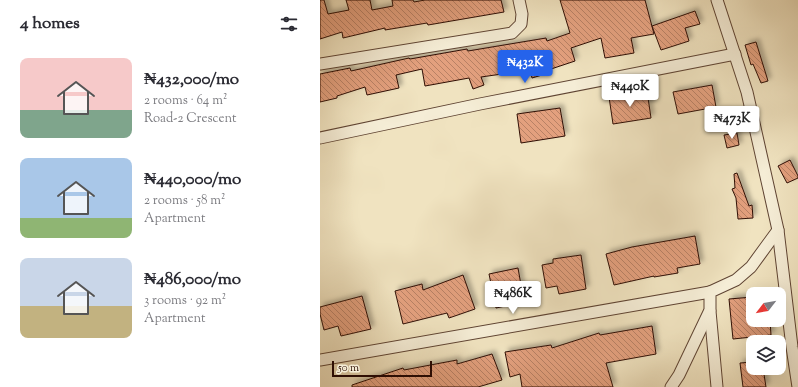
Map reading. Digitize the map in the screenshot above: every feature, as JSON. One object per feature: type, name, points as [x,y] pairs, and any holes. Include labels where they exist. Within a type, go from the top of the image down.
[{"type":"street","points":[[320,64],[512,33],[521,24],[522,14],[519,0]]},
{"type":"street","points":[[717,0],[747,92],[778,230],[798,387]]},
{"type":"street","points":[[320,138],[480,104],[735,54]]},
{"type":"street","points":[[320,360],[710,292],[736,280],[751,267],[778,230]]},
{"type":"street","points":[[710,292],[710,310],[718,387]]},
{"type":"street","points":[[671,387],[680,375],[710,310]]},
{"type":"building","points":[[320,0],[324,0],[328,14],[349,10],[346,0],[370,0],[372,10],[393,6],[392,0],[413,0],[414,2],[425,0],[501,0],[504,12],[428,25],[427,23],[385,30],[385,28],[343,38],[342,32],[320,39]]},
{"type":"building","points":[[560,0],[645,0],[654,34],[631,38],[634,53],[605,58],[601,38],[571,48],[575,61],[542,72],[542,75],[532,78],[530,70],[481,77],[484,85],[473,89],[469,78],[425,86],[422,69],[396,75],[399,88],[367,95],[365,87],[337,96],[337,98],[320,102],[320,74],[350,68],[351,71],[409,58],[467,49],[468,51],[546,38],[547,41],[570,33]]},
{"type":"building","points":[[695,11],[700,24],[685,28],[689,41],[661,50],[652,26]]},
{"type":"building","points":[[756,42],[768,81],[761,83],[753,64],[751,65],[745,45]]},
{"type":"building","points":[[712,85],[716,107],[678,114],[673,92]]},
{"type":"building","points":[[647,91],[651,118],[613,124],[609,97]]},
{"type":"building","points":[[560,108],[565,136],[521,143],[517,114]]},
{"type":"building","points":[[737,133],[739,145],[727,148],[724,135]]},
{"type":"building","points":[[790,160],[798,178],[787,183],[778,166]]},
{"type":"building","points":[[737,173],[749,206],[752,205],[753,218],[738,219],[736,198],[732,189],[735,188],[734,174]]},
{"type":"building","points":[[695,236],[700,264],[677,268],[678,273],[654,276],[614,285],[606,254],[632,247]]},
{"type":"building","points":[[581,255],[586,289],[559,294],[557,286],[546,288],[542,265],[553,263],[553,259]]},
{"type":"building","points":[[518,268],[524,302],[496,308],[489,274]]},
{"type":"building","points":[[463,275],[475,309],[449,318],[447,313],[403,324],[395,291],[422,284],[423,290]]},
{"type":"building","points":[[362,296],[371,329],[341,336],[338,326],[324,330],[320,307]]},
{"type":"building","points":[[746,298],[746,327],[770,327],[771,335],[746,335],[746,338],[733,339],[729,299]]},
{"type":"building","points":[[652,326],[656,354],[606,363],[613,387],[522,387],[520,374],[510,377],[505,352],[551,345],[552,348],[599,333],[600,335]]},
{"type":"building","points":[[492,354],[502,380],[478,387],[352,387],[352,385],[403,368],[404,370],[457,360],[457,364]]},
{"type":"building","points":[[740,363],[746,363],[746,375],[764,375],[766,387],[743,387]]}]
